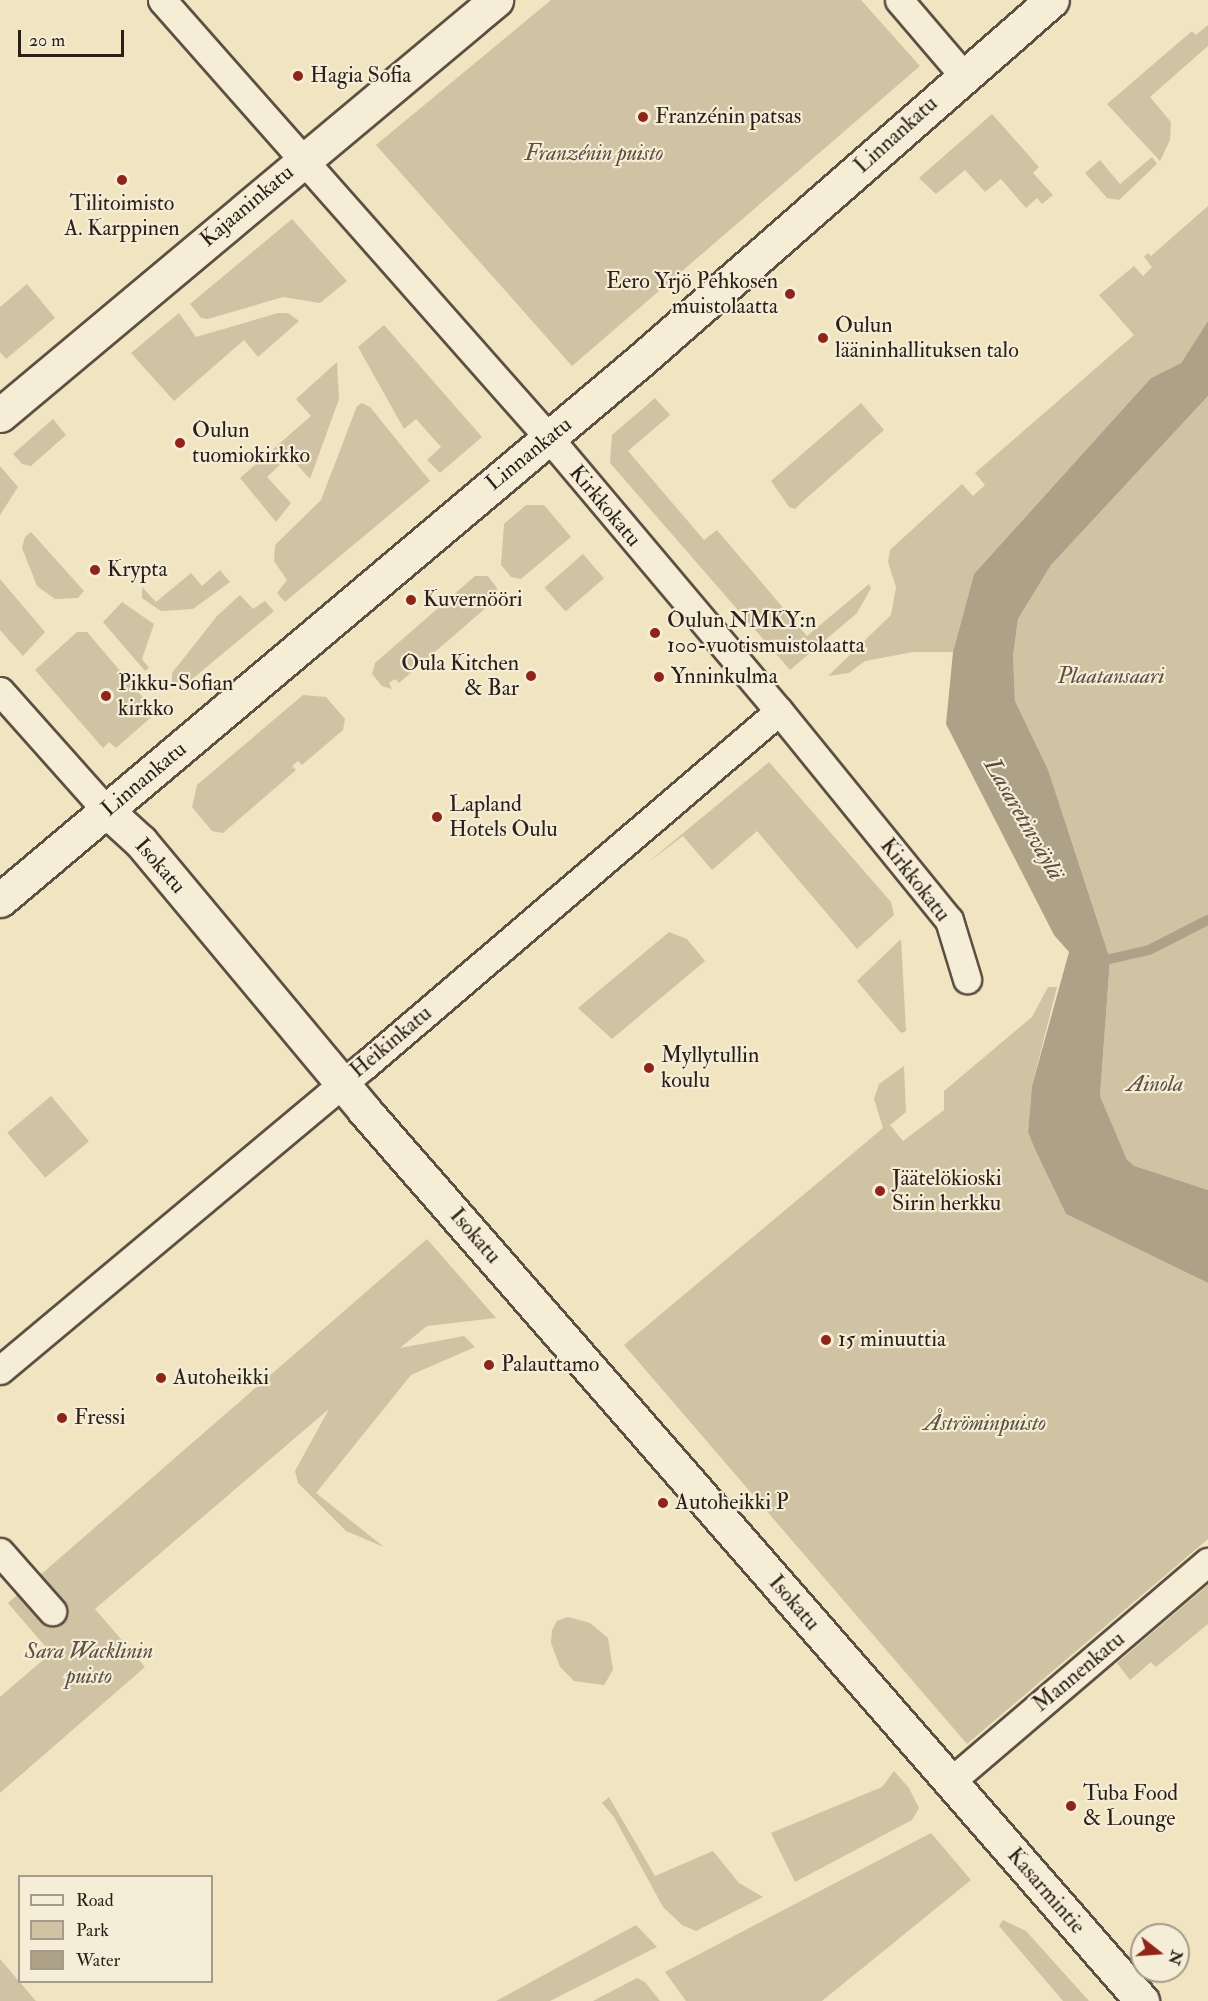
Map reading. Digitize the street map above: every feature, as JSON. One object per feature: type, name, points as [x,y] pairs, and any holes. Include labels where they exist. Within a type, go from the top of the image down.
[{"type":"main road","name":"Kajaaninkatu","points":[[0,415],[302,159],[496,0]]},
{"type":"main road","name":"Linnankatu","points":[[0,900],[549,438],[774,245],[963,75],[1052,0]]},
{"type":"main road","name":"Isokatu","points":[[107,811],[141,842],[342,1084],[950,1782]]},
{"type":"main road","name":"Kasarmintie","points":[[950,1782],[1142,2001]]},
{"type":"street","name":"Kirkkokatu","points":[[162,0],[549,438],[779,711],[949,920],[967,979]]},
{"type":"street","points":[[898,0],[963,75]]},
{"type":"street","name":"Isokatu","points":[[0,691],[107,811]]},
{"type":"street","name":"Heikinkatu","points":[[0,1370],[342,1084],[779,711]]},
{"type":"street","points":[[0,1552],[52,1611]]},
{"type":"street","name":"Mannenkatu","points":[[950,1782],[1208,1562]]},
{"type":"green space","name":"Franzénin puisto","points":[[551,0],[861,0],[920,66],[572,366],[376,145]]},
{"type":"green space","points":[[1208,25],[1208,46],[1150,97],[1171,122],[1170,140],[1160,161],[1107,104],[1192,31],[1196,35]]},
{"type":"green space","points":[[992,114],[1039,167],[1033,173],[1053,195],[1042,204],[1037,198],[1026,208],[1001,179],[985,192],[965,170],[936,194],[919,178]]},
{"type":"green space","points":[[1152,157],[1157,164],[1119,200],[1107,198],[1085,173],[1100,160],[1120,184]]},
{"type":"green space","points":[[1208,206],[1208,321],[1181,363],[1151,378],[974,574],[953,652],[913,652],[865,661],[849,673],[828,676],[891,615],[896,587],[888,562],[890,550],[962,484],[973,496],[985,485],[975,473],[1134,335],[1099,295],[1134,266],[1143,276],[1152,267],[1144,257],[1148,253],[1151,256]]},
{"type":"green space","points":[[292,219],[347,281],[320,303],[283,297],[208,319],[201,318],[190,304]]},
{"type":"green space","points":[[27,284],[55,318],[6,359],[0,352],[0,307]]},
{"type":"green space","points":[[179,313],[196,337],[278,313],[288,313],[299,321],[258,357],[244,340],[174,401],[131,353]]},
{"type":"green space","points":[[384,325],[482,437],[440,473],[427,460],[441,447],[416,419],[404,429],[358,347]]},
{"type":"green space","points":[[337,362],[339,399],[310,479],[289,456],[267,477],[291,503],[276,522],[240,478],[311,416],[296,399]]},
{"type":"green space","name":"Plaatansaari","points":[[1208,396],[1208,1190],[1134,1167],[1127,1161],[1100,1096],[1110,959],[1048,771],[1015,701],[1013,656],[1018,619],[1051,565]]},
{"type":"green space","points":[[655,398],[670,415],[628,451],[704,540],[717,530],[807,636],[869,584],[871,588],[857,613],[790,670],[610,463],[612,435]]},
{"type":"green space","points":[[362,403],[370,407],[430,481],[285,602],[277,593],[287,580],[274,561],[275,545],[321,500],[357,406]]},
{"type":"green space","points":[[861,403],[884,430],[795,509],[789,507],[771,481]]},
{"type":"green space","points":[[53,419],[66,435],[31,466],[22,464],[13,454]]},
{"type":"green space","points":[[0,466],[18,487],[0,515]]},
{"type":"green space","points":[[526,505],[544,505],[571,537],[521,579],[511,577],[501,565],[504,524]]},
{"type":"green space","points":[[31,532],[84,591],[78,598],[55,599],[37,586],[22,548],[25,537]]},
{"type":"green space","points":[[583,554],[604,578],[566,612],[545,587]]},
{"type":"green space","points":[[220,570],[230,582],[193,609],[161,611],[142,598],[142,587],[156,602],[191,573],[202,586]]},
{"type":"green space","points":[[475,576],[488,576],[497,588],[495,600],[399,683],[395,679],[389,683],[392,689],[382,686],[372,674],[375,663]]},
{"type":"green space","points":[[0,579],[45,632],[23,656],[0,630]]},
{"type":"green space","points":[[240,595],[253,609],[265,601],[274,611],[179,690],[172,683],[172,673],[217,616]]},
{"type":"green space","points":[[122,602],[154,624],[142,659],[149,668],[145,671],[103,622]]},
{"type":"green space","points":[[77,632],[87,632],[156,713],[116,748],[109,742],[103,748],[35,670]]},
{"type":"green space","points":[[303,695],[326,697],[345,719],[343,730],[302,765],[298,761],[292,766],[296,770],[223,833],[212,831],[192,807],[197,785]]},
{"type":"green space","points":[[769,762],[891,902],[894,915],[857,949],[757,831],[712,870],[683,836],[647,863]]},
{"type":"green space","points":[[669,932],[687,939],[705,961],[612,1039],[578,1008]]},
{"type":"green space","points":[[901,939],[906,1031],[901,1033],[857,981]]},
{"type":"green space","name":"Åströminpuisto","points":[[1048,987],[1057,987],[1032,1086],[1028,1132],[1066,1214],[1208,1283],[1208,1539],[967,1744],[624,1345],[883,1128],[874,1099],[879,1084],[904,1066],[906,1112],[890,1125],[903,1141],[944,1110],[944,1091],[1032,1017]]},
{"type":"green space","points":[[51,1096],[89,1141],[45,1178],[7,1133]]},
{"type":"green space","name":"Sara Wacklinin puisto","points":[[427,1239],[496,1318],[427,1326],[400,1348],[464,1336],[475,1347],[411,1375],[316,1493],[384,1547],[346,1531],[298,1483],[295,1471],[329,1409],[95,1609],[145,1667],[0,1793],[0,1697],[51,1653],[8,1603]]},
{"type":"green space","points":[[1208,1585],[1208,1624],[1156,1667],[1151,1662],[1130,1680],[1117,1663]]},
{"type":"green space","points":[[568,1617],[590,1623],[608,1638],[613,1670],[604,1685],[574,1681],[560,1667],[551,1643],[552,1630],[557,1621]]},
{"type":"green space","points":[[894,1771],[909,1788],[919,1808],[912,1820],[795,1882],[771,1833],[882,1787]]},
{"type":"green space","points":[[609,1797],[655,1876],[713,1851],[739,1883],[763,1897],[696,1931],[682,1925],[663,1907],[614,1817],[602,1803]]},
{"type":"green space","points":[[931,1833],[971,1880],[822,2001],[686,2001],[665,1972]]},
{"type":"green space","points":[[1003,1920],[1026,1931],[1089,2001],[1063,2001],[999,1926]]},
{"type":"green space","points":[[636,1925],[657,1947],[550,2001],[496,2001]]},
{"type":"green space","points":[[0,1959],[18,1983],[21,1983],[36,2001],[0,2001]]},
{"type":"green space","points":[[637,1978],[645,1982],[660,2001],[593,2001]]},
{"type":"water","name":"Lasaretinväylä","points":[[1208,321],[1208,396],[1051,565],[1018,619],[1013,656],[1015,701],[1048,770],[1110,959],[1100,1096],[1127,1160],[1134,1166],[1208,1190],[1208,1283],[1066,1214],[1035,1149],[1028,1132],[1032,1086],[1069,952],[1054,935],[946,724],[953,652],[974,574],[1151,378],[1181,363]]},
{"type":"waterway","points":[[1110,959],[1149,950],[1208,920]]},
{"type":"place","name":"Hagia Sofia","points":[[298,76]]},
{"type":"place","name":"Franzénin patsas","points":[[643,117]]},
{"type":"place","name":"Tilitoimisto A. Karppinen","points":[[122,180]]},
{"type":"place","name":"Eero Yrjö Pehkosen muistolaatta","points":[[790,294]]},
{"type":"place","name":"Oulun lääninhallituksen talo","points":[[823,338]]},
{"type":"place","name":"Oulun tuomiokirkko","points":[[180,443]]},
{"type":"place","name":"Krypta","points":[[95,570]]},
{"type":"place","name":"Kuvernööri","points":[[411,600]]},
{"type":"place","name":"Oulun NMKY:n 100-vuotismuistolaatta","points":[[655,633]]},
{"type":"place","name":"Oula Kitchen & Bar","points":[[531,676]]},
{"type":"place","name":"Ynninkulma","points":[[659,677]]},
{"type":"place","name":"Pikku-Sofian kirkko","points":[[106,696]]},
{"type":"place","name":"Lapland Hotels Oulu","points":[[437,817]]},
{"type":"place","name":"Myllytullin koulu","points":[[649,1068]]},
{"type":"place","name":"Jäätelökioski Sirin herkku","points":[[880,1191]]},
{"type":"place","name":"15 minuuttia","points":[[826,1340]]},
{"type":"place","name":"Palauttamo","points":[[489,1365]]},
{"type":"place","name":"Autoheikki","points":[[161,1378]]},
{"type":"place","name":"Fressi","points":[[62,1418]]},
{"type":"place","name":"Autoheikki P","points":[[663,1503]]},
{"type":"place","name":"Tuba Food & Lounge","points":[[1071,1806]]},
{"type":"park label","name":"Ainola","points":[[1155,1085]]}]
